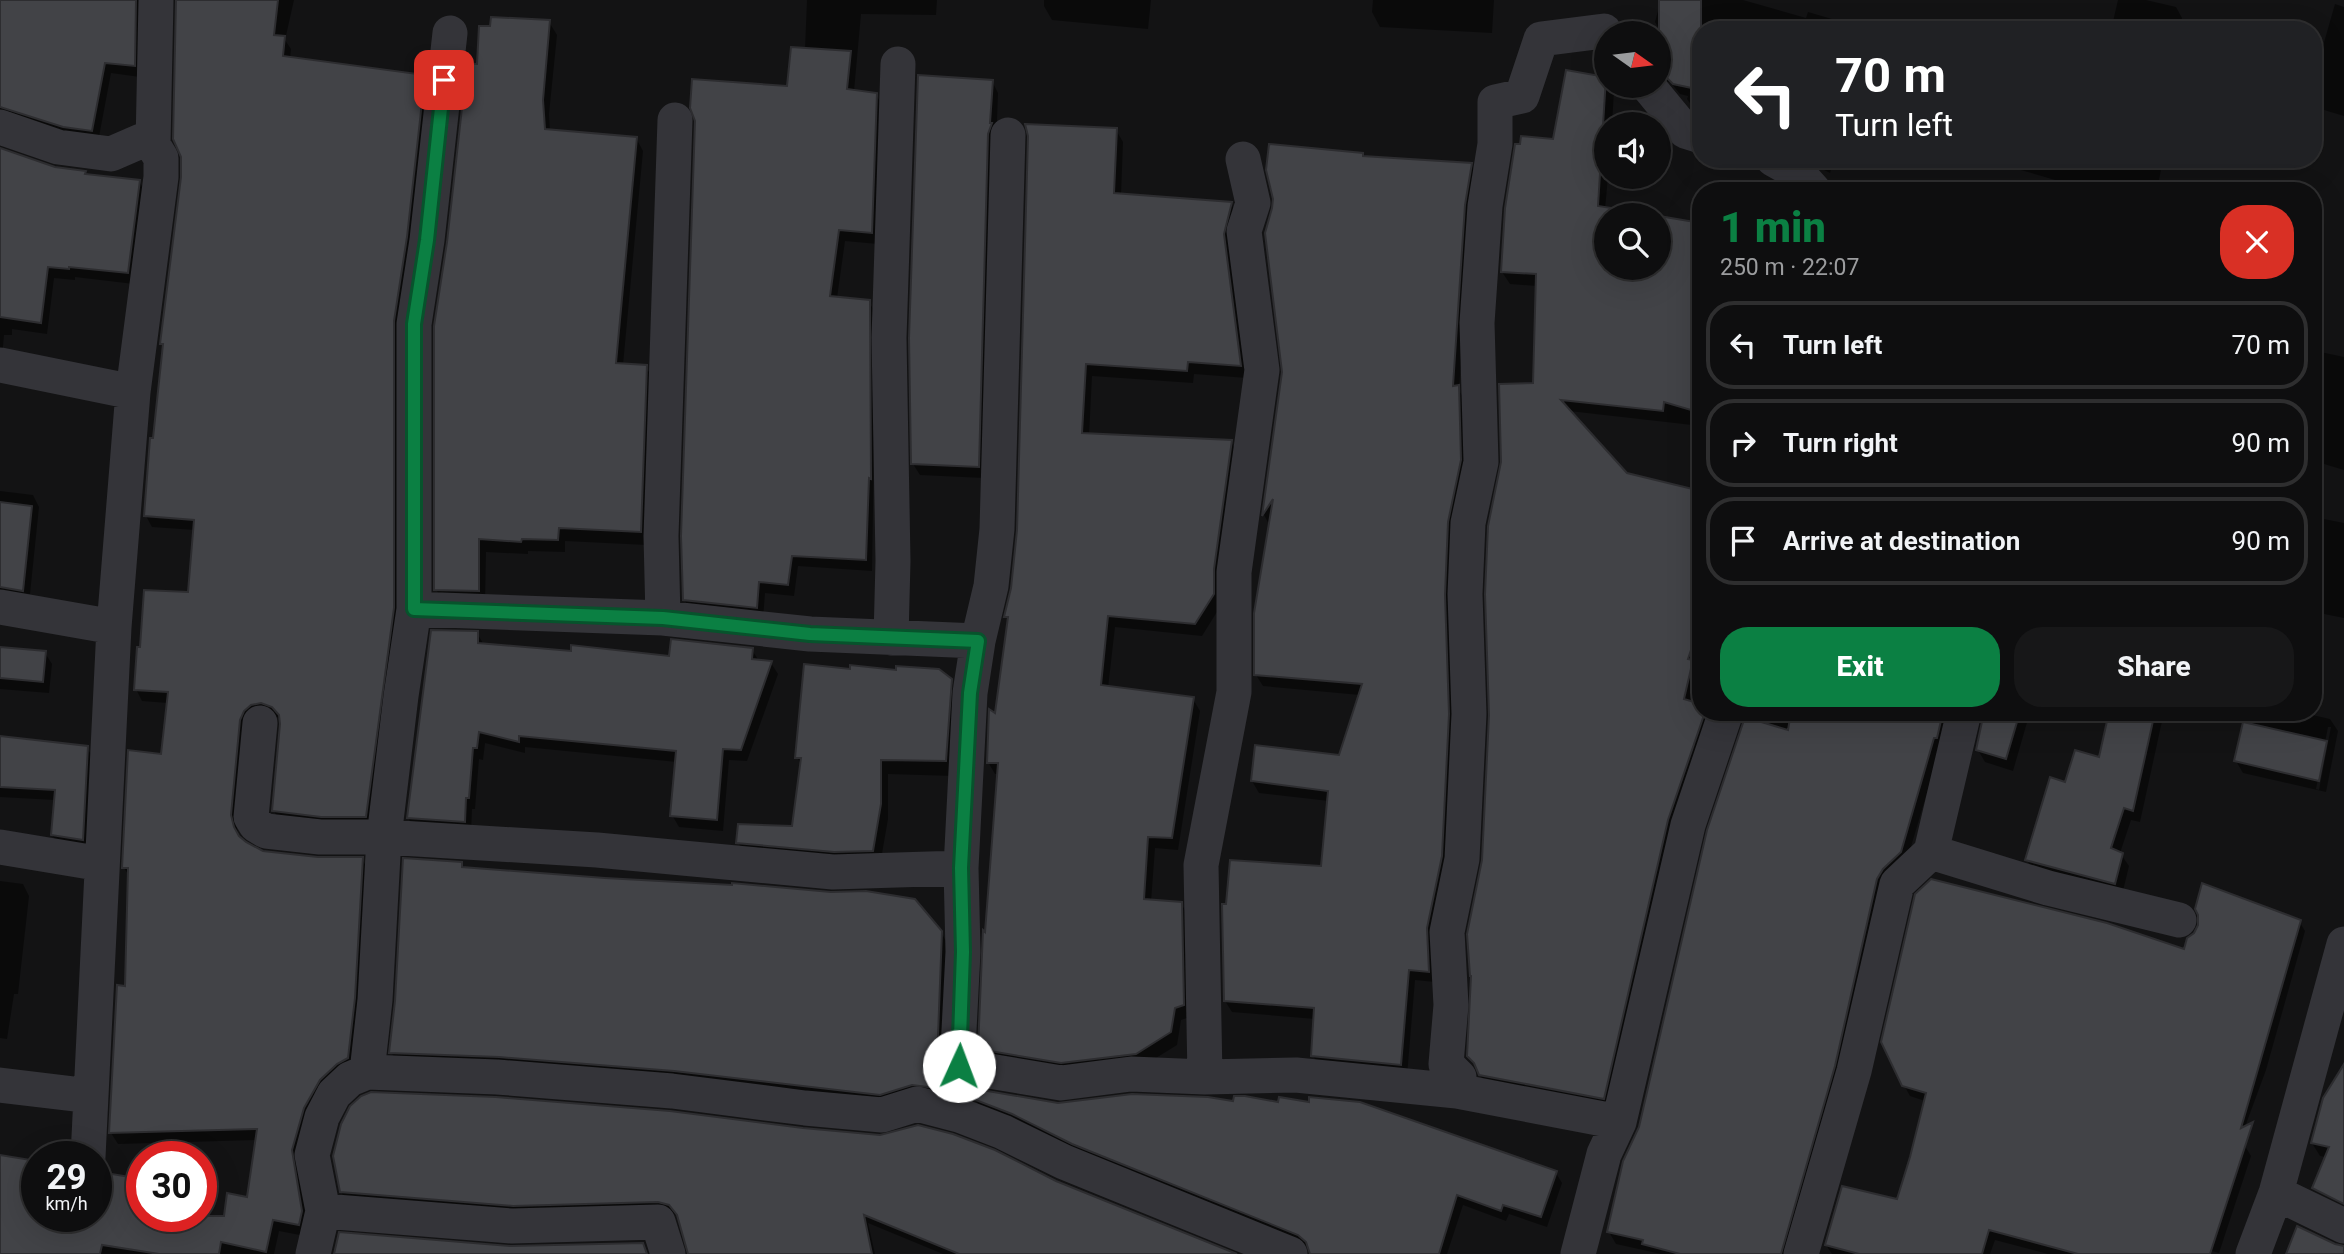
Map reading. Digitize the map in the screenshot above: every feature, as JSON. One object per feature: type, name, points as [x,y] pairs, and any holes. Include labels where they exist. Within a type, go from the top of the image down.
[{"type":"street","points":[[89,1141],[114,627],[133,392],[161,177],[161,158],[153,145],[156,0]]},
{"type":"street","points":[[1457,1091],[1459,1077],[1446,1065],[1451,1005],[1447,932],[1462,859],[1469,714],[1465,593],[1468,523],[1481,462],[1477,323],[1485,206],[1495,144],[1494,102],[1522,96],[1541,39],[1594,32]]},
{"type":"street","points":[[367,1072],[375,1000],[384,837],[414,609],[414,324],[427,240],[450,33]]},
{"type":"street","points":[[891,638],[893,561],[889,338],[898,64]]},
{"type":"street","points":[[1658,98],[1685,131],[1692,133]]},
{"type":"street","points":[[663,618],[661,536],[675,120]]},
{"type":"street","points":[[0,127],[58,147],[111,153],[141,141],[153,145]]},
{"type":"street","points":[[953,1113],[959,1066],[963,952],[961,868],[970,693],[978,641],[991,586],[997,529],[1007,135]]},
{"type":"street","points":[[1205,1077],[1201,865],[1234,692],[1234,572],[1262,370],[1244,231],[1253,203],[1244,159]]},
{"type":"street","points":[[1789,168],[1806,182]]},
{"type":"street","points":[[0,365],[133,392]]},
{"type":"street","points":[[0,607],[114,627]]},
{"type":"street","points":[[414,609],[663,618],[810,634],[978,641]]},
{"type":"street","points":[[1578,1254],[1604,1154],[1619,1122],[1688,825],[1723,721]]},
{"type":"street","points":[[1801,1254],[1854,1071],[1898,884],[1931,852],[1963,721]]},
{"type":"street","points":[[260,723],[251,817],[256,825],[266,831],[320,837],[384,837],[597,850],[833,872],[961,868]]},
{"type":"street","points":[[0,847],[102,864]]},
{"type":"street","points":[[1931,852],[2048,888],[2179,920]]},
{"type":"street","points":[[2253,1254],[2276,1193],[2336,1010],[2344,944]]},
{"type":"street","points":[[959,1066],[1061,1083],[1131,1074],[1205,1077],[1296,1075],[1457,1091],[1619,1122]]},
{"type":"street","points":[[313,1254],[323,1211],[312,1155],[321,1117],[334,1094],[350,1079],[367,1072],[498,1077],[631,1088],[883,1115],[917,1104],[953,1113],[1003,1132],[1117,1184],[1290,1254]]},
{"type":"street","points":[[0,1085],[90,1096]]},
{"type":"street","points":[[2276,1193],[2344,1226]]},
{"type":"street","points":[[323,1211],[512,1226],[658,1222],[668,1254]]},
{"type":"building","points":[[0,0],[136,0],[135,66],[105,63],[92,131],[63,127],[0,107]]},
{"type":"building","points":[[176,0],[278,0],[274,35],[285,36],[283,56],[425,75],[407,237],[394,321],[394,608],[366,817],[321,817],[272,811],[280,724],[279,715],[272,707],[261,703],[251,705],[240,720],[231,815],[239,836],[263,851],[318,857],[363,857],[355,998],[348,1058],[320,1080],[304,1108],[292,1150],[302,1211],[299,1225],[273,1220],[266,1252],[221,1242],[219,1254],[159,1254],[102,1245],[100,1254],[0,1254],[0,1155],[21,1158],[21,1232],[112,1232],[112,1174],[126,1176],[126,1232],[217,1232],[217,1216],[224,1216],[227,1193],[247,1197],[257,1129],[109,1133],[117,985],[125,986],[128,868],[122,868],[128,750],[161,754],[168,692],[134,690],[144,590],[188,592],[194,520],[144,516],[150,438],[153,438],[163,344],[160,344],[181,177],[181,157],[173,139]]},
{"type":"building","points":[[1659,0],[1701,0],[1701,21],[1692,21],[1692,88],[1673,84],[1671,21],[1659,21]]},
{"type":"building","points":[[491,17],[550,20],[543,100],[545,129],[637,137],[616,363],[647,365],[641,532],[559,528],[558,540],[522,539],[521,542],[479,539],[479,591],[434,590],[434,326],[447,242],[467,63],[477,64],[479,26],[490,26]]},
{"type":"building","points":[[791,47],[851,51],[847,89],[877,93],[872,233],[839,230],[830,296],[870,300],[871,479],[869,478],[866,560],[792,556],[788,585],[759,582],[757,608],[683,600],[681,536],[695,121],[690,108],[692,79],[787,86]]},
{"type":"building","points":[[1566,70],[1594,75],[1594,98],[1605,98],[1604,112],[1594,112],[1594,189],[1599,189],[1598,203],[1594,203],[1594,280],[1671,280],[1671,218],[1692,222],[1692,410],[1664,402],[1663,411],[1561,400],[1627,473],[1692,489],[1692,647],[1688,659],[1692,660],[1692,664],[1684,699],[1692,701],[1692,721],[1702,721],[1668,820],[1604,1099],[1479,1075],[1474,1063],[1467,1056],[1471,976],[1467,934],[1482,860],[1489,715],[1485,594],[1488,526],[1501,462],[1499,384],[1533,383],[1536,274],[1501,272],[1505,208],[1515,144],[1520,144],[1521,136],[1553,139]]},
{"type":"building","points":[[918,75],[993,80],[992,123],[988,134],[979,467],[911,464],[909,338]]},
{"type":"building","points":[[1025,124],[1117,128],[1114,193],[1232,202],[1224,234],[1241,366],[1188,362],[1187,371],[1086,364],[1082,433],[1232,440],[1214,569],[1214,594],[1195,624],[1108,616],[1101,685],[1194,697],[1172,838],[1148,837],[1144,899],[1182,902],[1184,1005],[1175,1008],[1171,1032],[1136,1054],[1061,1063],[978,1049],[983,930],[985,932],[998,763],[987,763],[989,709],[995,713],[1008,617],[1004,617],[1011,588],[1017,530],[1028,136]]},
{"type":"building","points":[[1269,144],[1363,153],[1363,156],[1472,163],[1465,205],[1453,386],[1459,385],[1461,460],[1448,522],[1445,595],[1449,714],[1442,856],[1427,928],[1429,972],[1409,970],[1401,1065],[1311,1056],[1314,1008],[1224,1001],[1222,904],[1226,904],[1230,860],[1321,866],[1328,791],[1251,781],[1255,745],[1339,755],[1362,684],[1254,675],[1254,613],[1273,499],[1262,516],[1282,372],[1265,233],[1273,199],[1266,170]]},
{"type":"building","points":[[0,148],[55,167],[86,171],[85,174],[140,180],[128,273],[48,267],[41,323],[0,317]]},
{"type":"building","points":[[0,502],[32,506],[23,591],[0,587]]},
{"type":"building","points":[[431,630],[478,631],[478,643],[571,651],[571,645],[669,656],[671,639],[753,648],[752,659],[772,661],[741,750],[723,749],[717,820],[670,816],[676,751],[519,736],[519,742],[479,732],[477,748],[473,748],[465,822],[407,818]]},
{"type":"building","points":[[0,647],[46,651],[43,682],[0,678]]},
{"type":"building","points":[[804,664],[850,669],[850,665],[896,670],[896,666],[939,669],[952,679],[946,761],[881,760],[881,804],[873,851],[834,852],[736,843],[738,824],[792,826],[801,758],[795,758]]},
{"type":"building","points":[[1744,721],[1758,721],[1788,730],[1790,721],[1941,721],[1901,852],[1883,869],[1877,879],[1835,1066],[1781,1254],[1680,1254],[1642,1244],[1643,1240],[1607,1232],[1623,1161],[1639,1127],[1707,830]]},
{"type":"building","points":[[1982,721],[2017,721],[2006,759],[1976,750]]},
{"type":"building","points":[[2107,721],[2153,721],[2133,811],[2124,808],[2111,848],[2123,853],[2115,884],[2025,860],[2050,777],[2065,782],[2075,750],[2099,757]]},
{"type":"building","points":[[2243,722],[2327,741],[2319,781],[2234,761]]},
{"type":"building","points":[[0,736],[88,746],[83,840],[51,835],[55,790],[0,787]]},
{"type":"building","points":[[403,858],[462,862],[462,867],[605,878],[732,883],[831,892],[866,891],[915,899],[942,931],[936,1088],[912,1085],[880,1095],[674,1071],[499,1057],[389,1053],[395,1001]]},
{"type":"building","points":[[1931,879],[2107,923],[2184,949],[2187,938],[2194,933],[2198,925],[2195,909],[2202,883],[2301,920],[2241,1128],[2253,1122],[2210,1254],[2078,1254],[1989,1230],[1982,1254],[1859,1254],[1825,1245],[1842,1186],[1897,1199],[1910,1157],[1926,1093],[1902,1086],[1881,1042],[1915,894]]},
{"type":"building","points":[[2344,1064],[2344,1204],[2312,1188],[2329,1147],[2311,1143],[2323,1098]]},
{"type":"building","points":[[976,1089],[1058,1103],[1132,1094],[1208,1097],[1233,1101],[1234,1096],[1245,1096],[1278,1102],[1279,1097],[1309,1102],[1309,1097],[1360,1102],[1557,1171],[1541,1217],[1503,1205],[1501,1211],[1457,1195],[1439,1254],[1310,1254],[1306,1242],[1298,1235],[1072,1144],[1012,1114],[973,1099]]},
{"type":"building","points":[[371,1092],[496,1097],[670,1111],[880,1135],[918,1125],[953,1134],[995,1150],[1056,1181],[1237,1254],[959,1254],[864,1215],[872,1254],[688,1254],[677,1215],[669,1205],[658,1202],[513,1206],[340,1192],[333,1156],[341,1124],[350,1106],[361,1096]]},
{"type":"building","points":[[2297,1226],[2344,1246],[2344,1254],[2286,1254]]},
{"type":"building","points":[[339,1232],[510,1246],[643,1243],[647,1254],[334,1254]]},
{"type":"route","points":[[444,80],[427,240],[414,324],[414,609],[663,618],[810,634],[978,641],[970,693],[961,868],[963,952],[959,1066]]}]
